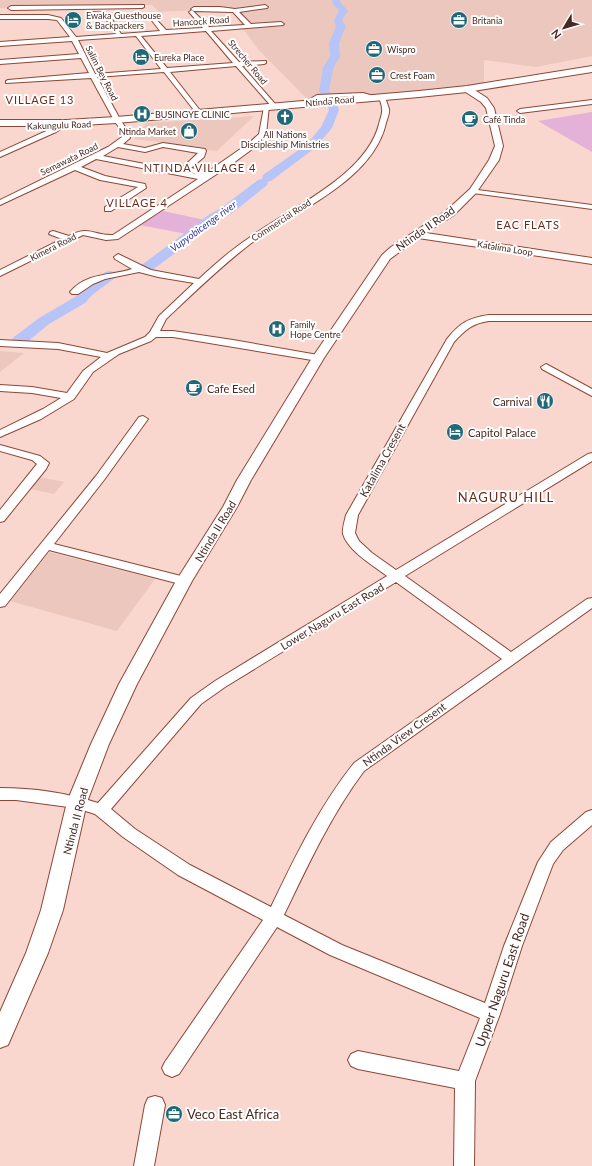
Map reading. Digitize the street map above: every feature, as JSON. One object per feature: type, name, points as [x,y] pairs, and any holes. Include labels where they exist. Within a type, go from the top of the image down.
[{"type":"main road","name":"Ntinda Road","points":[[469,90],[592,69]]},
{"type":"main road","name":"Ntinda Road","points":[[117,121],[199,112],[469,90],[592,72]]},
{"type":"main road","name":"Ntinda Road","points":[[117,121],[306,103],[380,98]]},
{"type":"main road","name":"Kakungulu Road","points":[[0,126],[117,121]]},
{"type":"main road","name":"Kakungulu Road","points":[[0,123],[65,124]]},
{"type":"street","points":[[11,8],[142,6]]},
{"type":"street","points":[[235,11],[265,7]]},
{"type":"street","name":"Strecher Road","points":[[235,11],[220,9],[193,11],[238,64],[269,107]]},
{"type":"street","points":[[235,11],[249,26]]},
{"type":"street","points":[[87,14],[106,14],[120,36]]},
{"type":"street","name":"Salim Bey Road","points":[[0,17],[59,19],[75,40],[117,121]]},
{"type":"street","points":[[153,18],[165,33]]},
{"type":"street","name":"Hancock Road","points":[[3,42],[75,40],[281,24]]},
{"type":"street","points":[[138,35],[199,112]]},
{"type":"street","points":[[0,62],[83,56]]},
{"type":"street","points":[[8,82],[264,62]]},
{"type":"street","name":"Ntinda II Road","points":[[0,1038],[37,953],[52,910],[78,802],[110,722],[128,684],[184,582],[318,358],[386,257],[395,249],[450,213],[473,191],[494,160],[499,146],[488,104],[469,90]]},
{"type":"street","name":"Commercial Road","points":[[154,334],[162,318],[226,259],[252,239],[328,190],[356,168],[372,150],[382,131],[386,110],[380,98]]},
{"type":"street","points":[[520,111],[592,102]]},
{"type":"street","name":"Kimera Road","points":[[0,273],[81,233],[87,232],[105,238],[115,237],[201,178],[240,154],[258,139],[262,134],[269,107]]},
{"type":"street","points":[[117,121],[125,131],[126,135],[126,138],[118,145]]},
{"type":"street","points":[[0,155],[54,131],[65,124]]},
{"type":"street","points":[[96,157],[201,178],[203,173],[185,169],[201,156],[202,151],[163,146],[145,150],[118,145]]},
{"type":"street","name":"Semawata Road","points":[[0,203],[74,168],[118,145]]},
{"type":"street","points":[[74,168],[103,178],[142,186],[137,192],[108,209]]},
{"type":"street","points":[[473,191],[591,206]]},
{"type":"street","points":[[54,234],[70,239]]},
{"type":"street","name":"Katalima Loop","points":[[417,234],[592,261]]},
{"type":"street","points":[[118,257],[138,270],[202,282]]},
{"type":"street","points":[[75,292],[95,279],[114,274],[126,274],[138,270]]},
{"type":"street","name":"Katalima Cresent","points":[[511,658],[368,556],[354,543],[349,533],[352,516],[450,341],[464,325],[474,319],[489,318],[592,318]]},
{"type":"street","points":[[0,434],[62,403],[78,389],[86,373],[109,356],[154,334],[173,334],[318,358]]},
{"type":"street","points":[[0,343],[23,343],[70,348],[109,356]]},
{"type":"street","points":[[546,367],[592,394]]},
{"type":"street","points":[[0,388],[32,390],[70,397]]},
{"type":"street","points":[[0,603],[100,478],[143,419]]},
{"type":"street","points":[[0,448],[36,458],[43,463],[42,467],[0,518]]},
{"type":"street","name":"Lower Naguru East Road","points":[[101,810],[196,702],[220,684],[592,456]]},
{"type":"street","points":[[45,545],[184,582]]},
{"type":"street","name":"Ntinda View Cresent","points":[[172,1068],[274,918],[318,828],[342,789],[359,767],[592,602]]},
{"type":"street","points":[[0,794],[16,794],[78,802],[101,810],[130,833],[184,870],[274,918],[336,950],[491,1014]]},
{"type":"street","name":"Upper Naguru East Road","points":[[464,1166],[465,1081],[491,1014],[513,946],[546,862],[557,846],[592,816]]},
{"type":"street","points":[[358,1060],[465,1081]]},
{"type":"street","points":[[144,1166],[155,1106]]},
{"type":"shaded area","points":[[0,0],[592,0],[592,56],[536,67],[484,60],[484,83],[431,90],[308,100],[258,49],[243,29],[235,13],[221,9],[159,12],[152,5],[0,8]]},
{"type":"shaded area","points":[[592,112],[592,152],[538,121]]},
{"type":"shaded area","name":"Ntinda Market","points":[[254,116],[217,151],[206,150],[207,148],[134,139],[146,123]]},
{"type":"shaded area","points":[[163,211],[205,220],[187,234],[139,225]]},
{"type":"shaded area","points":[[0,351],[24,353],[0,372]]},
{"type":"shaded area","points":[[39,477],[64,482],[54,494],[26,488]]},
{"type":"shaded area","points":[[49,552],[155,579],[117,631],[10,601]]},
{"type":"waterway","name":"Vupyobicenge river","points":[[327,95],[324,91],[327,72],[329,65],[335,57],[334,43],[341,26],[338,20],[344,11],[337,4],[336,0]]},
{"type":"waterway","name":"Vupyobicenge river","points":[[267,178],[311,146],[326,128],[334,110],[332,105]]},
{"type":"waterway","name":"Vupyobicenge river","points":[[142,268],[146,268],[215,217],[226,211],[262,183]]},
{"type":"waterway","name":"Vupyobicenge river","points":[[20,340],[44,321],[80,300],[87,292],[110,275]]},
{"type":"place","name":"Ewaka Guesthouse & Backpackers","points":[[73,20]]},
{"type":"place","name":"Britania","points":[[459,20]]},
{"type":"place","name":"Wispro","points":[[374,49]]},
{"type":"place","name":"Eureka Place","points":[[141,57]]},
{"type":"place","name":"Crest Foam","points":[[377,75]]},
{"type":"place","name":"BUSINGYE CLINIC","points":[[142,114]]},
{"type":"place","name":"All Nations Discipleship Ministries","points":[[285,117]]},
{"type":"place","name":"Café Tinda","points":[[470,119]]},
{"type":"place","name":"Ntinda Market","points":[[189,131]]},
{"type":"place","name":"Family Hope Centre","points":[[277,329]]},
{"type":"place","name":"Cafe Esed","points":[[194,388]]},
{"type":"place","name":"Carnival","points":[[545,401]]},
{"type":"place","name":"Capitol Palace","points":[[455,432]]},
{"type":"place","name":"Veco East Africa","points":[[174,1114]]},
{"type":"district","name":"VILLAGE 13","points":[[40,99]]},
{"type":"district","name":"NTINDA VILLAGE 4","points":[[200,167]]},
{"type":"district","name":"VILLAGE 4","points":[[137,202]]},
{"type":"district","name":"EAC FLATS","points":[[528,224]]},
{"type":"district","name":"NAGURU HILL","points":[[506,497]]}]
